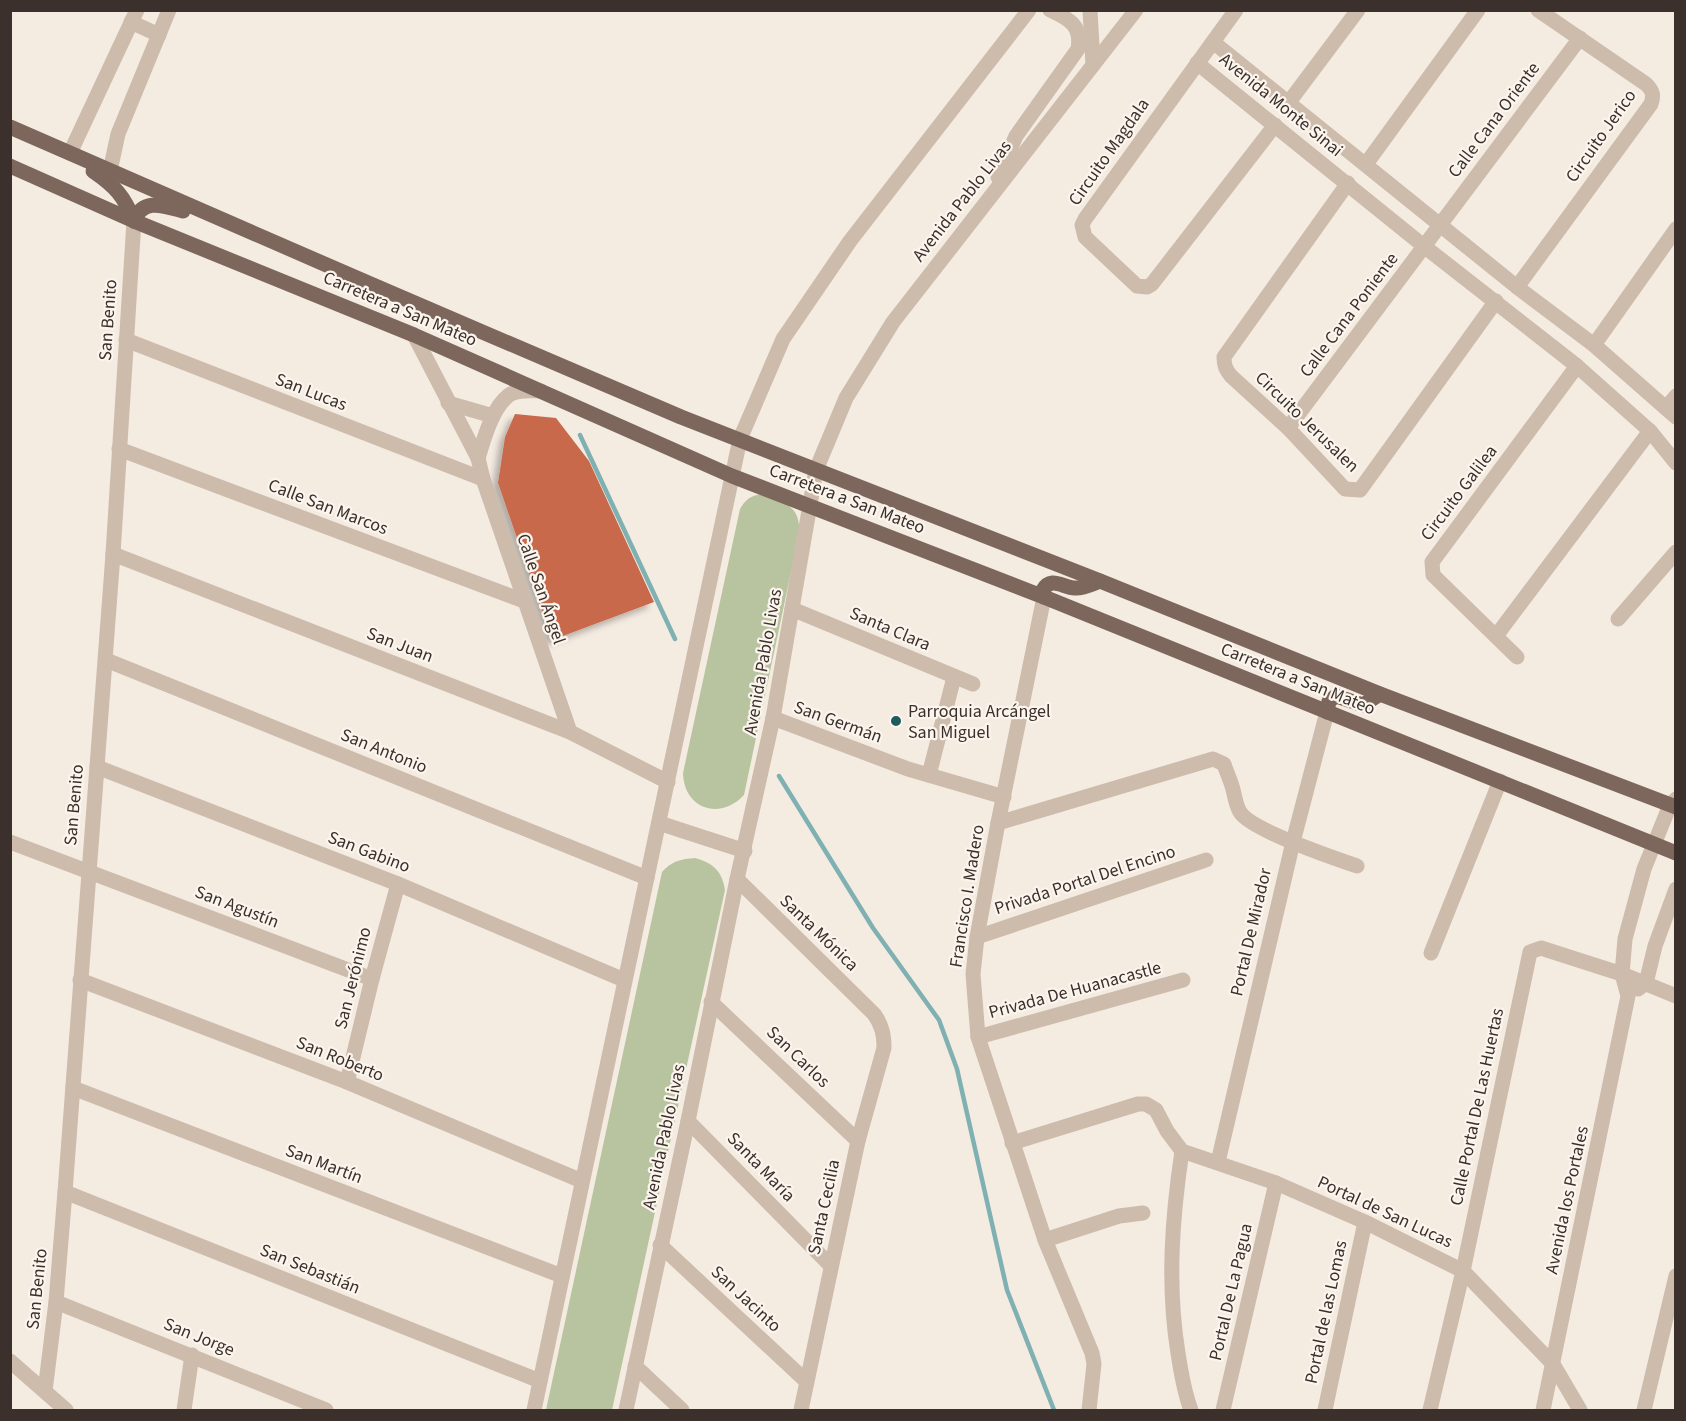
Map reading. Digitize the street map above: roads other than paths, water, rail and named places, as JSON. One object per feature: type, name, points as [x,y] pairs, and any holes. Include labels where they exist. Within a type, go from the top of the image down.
[{"type":"main road","name":"Carretera a San Mateo","points":[[15,129],[681,417],[1100,581],[1380,694],[1674,803]]},
{"type":"main road","points":[[15,129],[35,143],[88,168],[108,181],[120,192],[134,221]]},
{"type":"main road","name":"Carretera a San Mateo","points":[[10,166],[134,221],[414,335],[732,476],[1044,597],[1676,853]]},
{"type":"main road","points":[[134,221],[143,207],[152,204],[224,221]]},
{"type":"main road","points":[[1044,597],[1042,590],[1051,582],[1076,589],[1100,581]]},
{"type":"main road","points":[[1327,712],[1329,701],[1336,696],[1364,705],[1380,694]]},
{"type":"street","points":[[110,171],[118,134],[169,10]]},
{"type":"street","points":[[988,199],[1016,136],[1078,49],[1080,36],[1076,28],[1050,10]]},
{"type":"street","points":[[1090,10],[1093,65]]},
{"type":"street","name":"Avenida Pablo Livas","points":[[626,1410],[773,718],[816,470],[846,398],[893,322],[1136,10]]},
{"type":"street","points":[[1213,42],[1236,10]]},
{"type":"street","points":[[1289,102],[1358,10]]},
{"type":"street","points":[[1366,164],[1478,10]]},
{"type":"street","name":"Circuito Jerico","points":[[1517,286],[1651,104],[1653,97],[1652,90],[1646,84],[1538,10]]},
{"type":"street","points":[[534,1410],[740,439],[783,339],[850,241],[1030,12]]},
{"type":"street","points":[[70,153],[134,16],[159,35]]},
{"type":"street","name":"Calle Cana Oriente","points":[[1440,225],[1580,38]]},
{"type":"street","name":"Avenida Monte Sinai","points":[[1671,413],[1594,345],[1440,225],[1213,42],[1197,63],[1577,366],[1650,431],[1676,463]]},
{"type":"street","name":"Circuito Magdala","points":[[1197,63],[1082,225],[1084,237],[1137,286],[1152,284],[1275,125]]},
{"type":"street","name":"Circuito Jerusalen","points":[[1348,183],[1224,357],[1226,369],[1231,376],[1288,428],[1345,489],[1360,490],[1496,301]]},
{"type":"street","name":"San Benito","points":[[45,1391],[57,1302],[88,872],[106,660],[134,221]]},
{"type":"street","name":"Calle Cana Poniente","points":[[1288,428],[1440,225]]},
{"type":"street","points":[[1594,345],[1676,229]]},
{"type":"street","name":"Calle San Ángel","points":[[414,335],[477,458],[570,732]]},
{"type":"street","name":"San Lucas","points":[[126,340],[483,479]]},
{"type":"street","name":"Circuito Galilea","points":[[1517,657],[1433,575],[1432,562],[1577,366]]},
{"type":"street","points":[[477,458],[493,416],[509,395],[524,391],[541,391]]},
{"type":"street","points":[[1671,413],[1676,396]]},
{"type":"street","points":[[448,403],[493,416]]},
{"type":"street","points":[[1496,636],[1650,431]]},
{"type":"street","name":"Calle San Marcos","points":[[119,449],[524,601]]},
{"type":"street","points":[[1618,619],[1676,552]]},
{"type":"street","name":"San Juan","points":[[113,554],[570,732],[668,782]]},
{"type":"street","name":"Francisco I. Madero","points":[[1044,597],[998,823],[977,937],[973,974],[978,1037],[1045,1240],[1089,1341],[1094,1364],[1089,1410]]},
{"type":"street","name":"Santa Clara","points":[[792,609],[973,684]]},
{"type":"street","name":"San Antonio","points":[[106,660],[647,878]]},
{"type":"street","points":[[929,775],[954,677]]},
{"type":"street","name":"Portal De Mirador","points":[[1218,1162],[1293,842],[1327,712]]},
{"type":"street","name":"San Germán","points":[[773,718],[929,775],[1004,797]]},
{"type":"street","points":[[998,823],[1213,759],[1224,764],[1240,813],[1248,821],[1293,842],[1357,866]]},
{"type":"street","name":"San Gabino","points":[[97,767],[398,884],[624,980]]},
{"type":"street","points":[[1431,953],[1500,781]]},
{"type":"street","points":[[1674,803],[1644,869],[1625,939],[1622,974],[1628,996],[1646,983],[1655,946],[1676,890]]},
{"type":"street","points":[[659,823],[745,851]]},
{"type":"street","name":"San Agustín","points":[[10,842],[372,979]]},
{"type":"street","name":"Privada Portal Del Encino","points":[[977,937],[1206,861]]},
{"type":"street","name":"Santa Mónica","points":[[737,879],[874,1014]]},
{"type":"street","name":"San Jerónimo","points":[[347,1082],[398,884]]},
{"type":"street","name":"Calle Portal De Las Huertas","points":[[1430,1410],[1463,1271],[1530,952],[1541,948],[1622,974]]},
{"type":"street","points":[[1622,974],[1676,996]]},
{"type":"street","name":"San Roberto","points":[[80,980],[347,1082],[582,1180]]},
{"type":"street","name":"Privada De Huanacastle","points":[[978,1037],[1183,980]]},
{"type":"street","name":"Avenida los Portales","points":[[1542,1410],[1628,996]]},
{"type":"street","name":"San Carlos","points":[[711,1002],[858,1141]]},
{"type":"street","name":"Santa Cecilia","points":[[801,1410],[858,1141],[884,1048],[882,1028],[874,1014]]},
{"type":"street","name":"San Martín","points":[[73,1088],[562,1276]]},
{"type":"street","points":[[1012,1143],[1138,1104],[1146,1104],[1155,1110],[1182,1151],[1171,1255],[1173,1320],[1184,1394],[1191,1410]]},
{"type":"street","name":"Santa María","points":[[688,1120],[831,1266]]},
{"type":"street","name":"Portal de San Lucas","points":[[1182,1151],[1276,1183],[1365,1222],[1463,1271],[1553,1364],[1580,1410]]},
{"type":"street","name":"Portal De La Pagua","points":[[1223,1410],[1276,1183]]},
{"type":"street","name":"San Sebastián","points":[[65,1192],[540,1381]]},
{"type":"street","points":[[1045,1240],[1119,1216],[1143,1213]]},
{"type":"street","name":"Portal de las Lomas","points":[[1325,1410],[1365,1222]]},
{"type":"street","name":"San Jacinto","points":[[660,1245],[806,1381]]},
{"type":"street","points":[[1644,1410],[1676,1276]]},
{"type":"street","name":"San Jorge","points":[[57,1302],[192,1355],[291,1404],[326,1410]]},
{"type":"street","points":[[184,1410],[192,1355]]},
{"type":"street","points":[[10,1361],[66,1410]]},
{"type":"street","points":[[635,1366],[682,1410]]},
{"type":"waterway","points":[[580,435],[675,639]]},
{"type":"waterway","points":[[779,776],[873,928],[939,1020],[957,1069],[1007,1290],[1054,1410]]},
{"type":"place","name":"Parroquia Arcángel San Miguel","points":[[896,721]]}]
